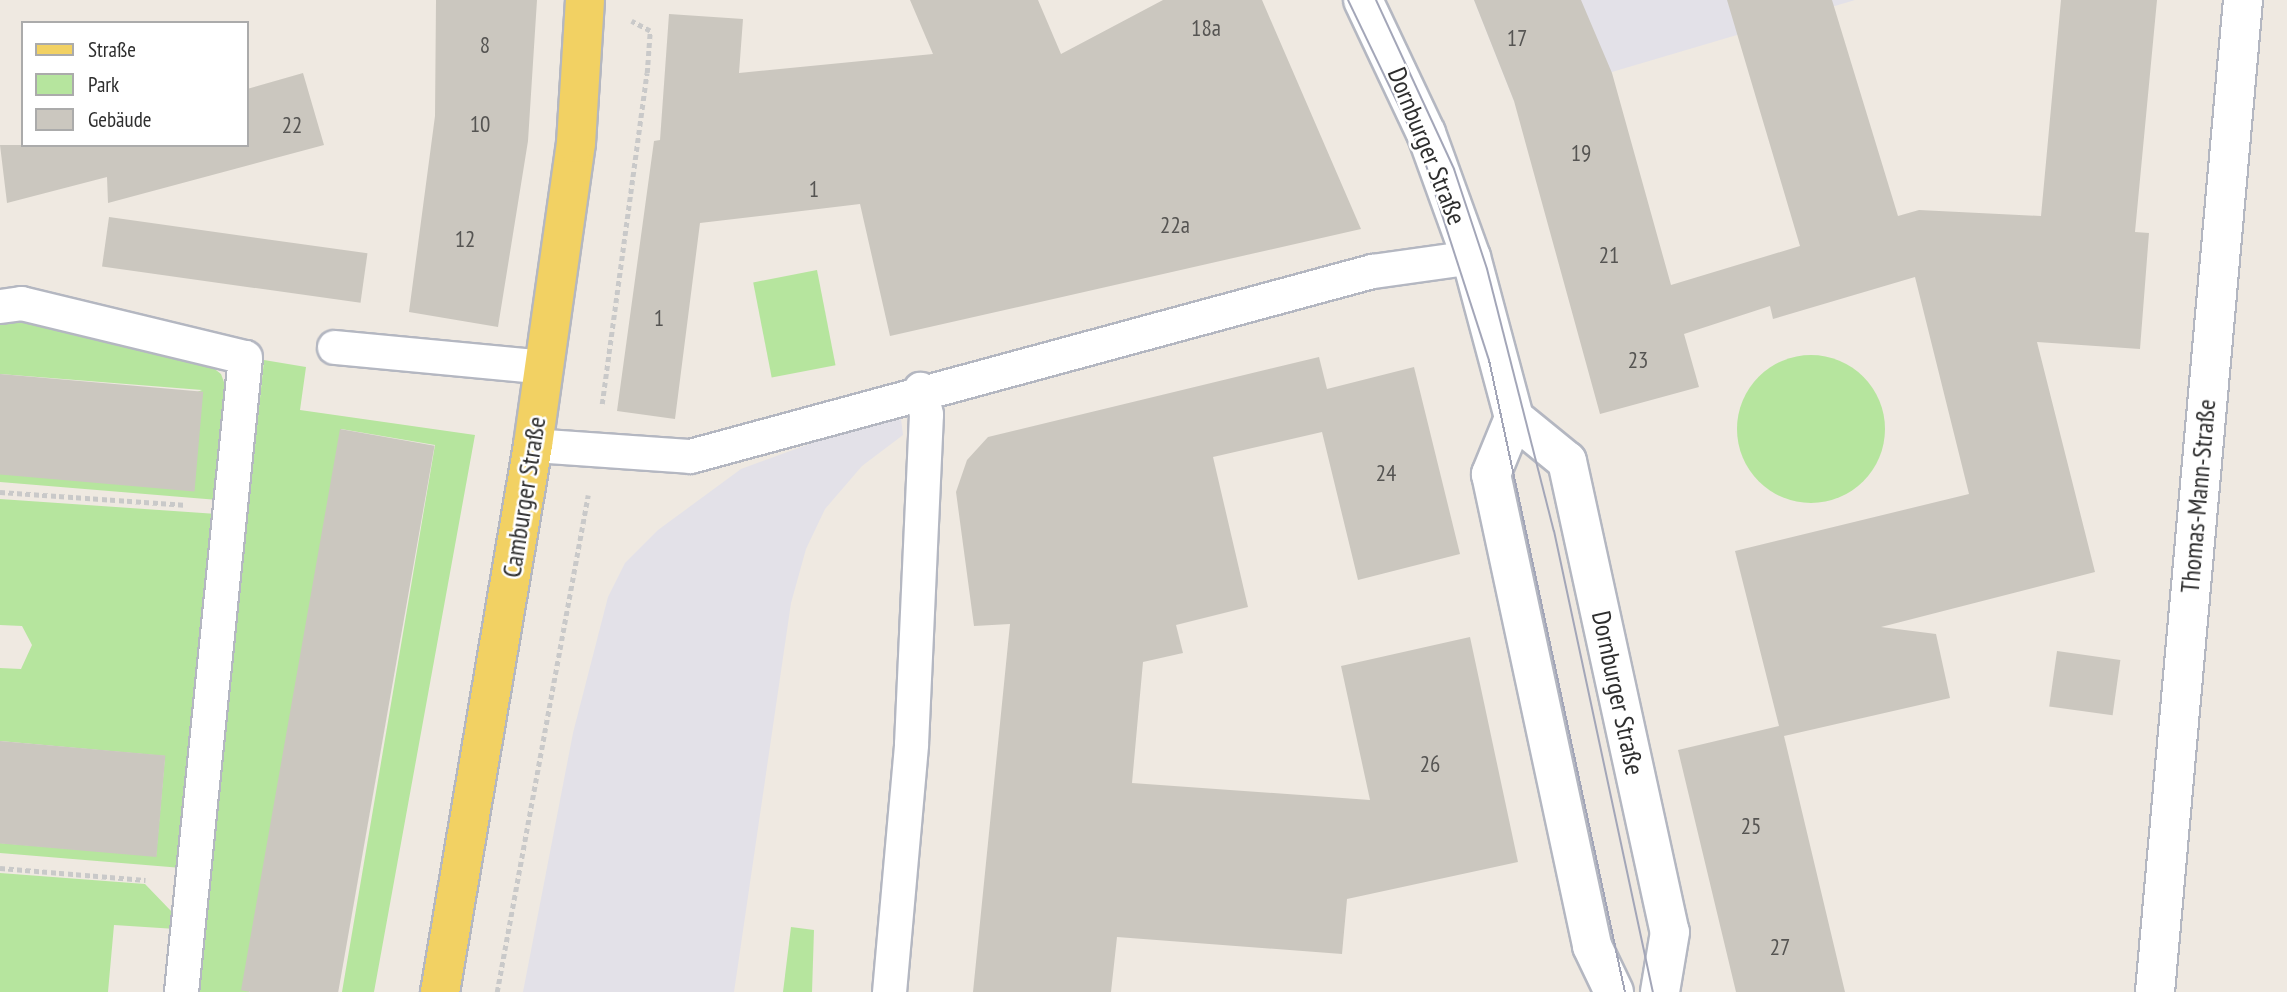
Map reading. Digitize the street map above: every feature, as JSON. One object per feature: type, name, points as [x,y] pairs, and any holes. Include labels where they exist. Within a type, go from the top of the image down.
[{"type":"main road","name":"Camburger Straße","points":[[440,992],[533,445],[576,143],[585,0]]},
{"type":"street","name":"Dornburger Straße","points":[[1363,0],[1426,132],[1471,257],[1514,418],[1567,461],[1670,932],[1660,992]]},
{"type":"street","name":"Thomas-Mann-Straße","points":[[2155,992],[2243,0]]},
{"type":"street","points":[[1514,418],[1491,474],[1592,946],[1614,992]]},
{"type":"lane","points":[[533,445],[690,456],[920,389],[1372,271],[1471,257]]},
{"type":"lane","points":[[0,306],[20,303],[246,357],[181,992]]},
{"type":"lane","points":[[334,346],[544,367]]},
{"type":"lane","points":[[890,992],[914,691],[926,414],[920,389]]},
{"type":"path","points":[[0,492],[230,509]]},
{"type":"path","points":[[0,868],[192,884]]},
{"type":"shaded area","points":[[1474,0],[1855,0],[1514,101]]},
{"type":"shaded area","points":[[900,411],[903,435],[862,466],[825,509],[806,549],[791,603],[734,992],[523,992],[573,733],[608,597],[625,563],[658,530],[741,469]]},
{"type":"green space","points":[[817,270],[836,365],[772,378],[753,282]]},
{"type":"green space","points":[[0,318],[51,318],[73,335],[202,359],[221,374],[228,393],[218,500],[0,482],[0,474],[202,390],[0,374]]},
{"type":"green space","points":[[1811,355],[1839,360],[1863,377],[1880,401],[1885,429],[1880,457],[1863,481],[1839,498],[1811,503],[1783,498],[1759,481],[1742,457],[1737,429],[1742,401],[1759,377],[1783,360]]},
{"type":"green space","points":[[264,360],[306,367],[300,410],[475,435],[374,992],[342,992],[435,445],[341,429],[249,992],[198,992]]},
{"type":"green space","points":[[0,499],[217,514],[182,868],[0,853],[0,843],[156,856],[165,756],[0,741],[0,668],[21,669],[32,645],[22,626],[0,625]]},
{"type":"green space","points":[[0,873],[145,884],[172,912],[176,929],[114,925],[108,992],[0,992]]},
{"type":"green space","points":[[791,927],[814,930],[812,992],[783,992]]},
{"type":"building","points":[[436,0],[537,0],[528,141],[498,327],[409,312],[435,116]]},
{"type":"building","points":[[910,0],[1038,0],[1061,54],[1163,0],[1262,0],[1361,229],[890,336],[860,204],[700,223],[675,419],[617,411],[654,141],[660,140],[669,14],[743,19],[739,73],[933,54]]},
{"type":"building","points":[[1474,0],[1581,0],[1612,73],[1671,285],[1800,246],[1727,0],[1832,0],[1898,216],[1919,210],[2041,216],[2061,0],[2157,0],[2135,232],[2149,233],[2140,349],[2037,342],[2095,572],[1881,627],[1936,634],[1950,698],[1784,736],[1845,992],[1736,992],[1678,750],[1779,726],[1735,551],[1969,494],[1915,277],[1773,319],[1770,306],[1684,334],[1699,387],[1600,414],[1514,101]]},
{"type":"building","points":[[303,73],[324,145],[108,203],[107,177],[7,203],[0,145],[248,147],[248,89]]},
{"type":"building","points":[[109,217],[367,253],[361,303],[102,267]]},
{"type":"building","points":[[1319,357],[1327,389],[1414,367],[1460,554],[1358,580],[1322,432],[1213,457],[1248,607],[1176,625],[1183,653],[1143,662],[1132,783],[1370,800],[1341,666],[1470,637],[1518,862],[1347,899],[1342,954],[1117,937],[1111,992],[973,992],[1010,624],[974,626],[956,492],[967,460],[988,437]]},
{"type":"building","points":[[0,374],[203,392],[195,491],[0,474]]},
{"type":"building","points":[[340,429],[435,446],[338,992],[241,990]]},
{"type":"building","points":[[2057,651],[2120,660],[2113,715],[2049,706]]},
{"type":"building","points":[[0,741],[165,755],[156,857],[0,843]]},
{"type":"tram line","points":[[1348,0],[1423,156],[1489,360],[1625,992]]},
{"type":"tram line","points":[[1376,0],[1454,169],[1487,269],[1554,531],[1653,992]]}]
